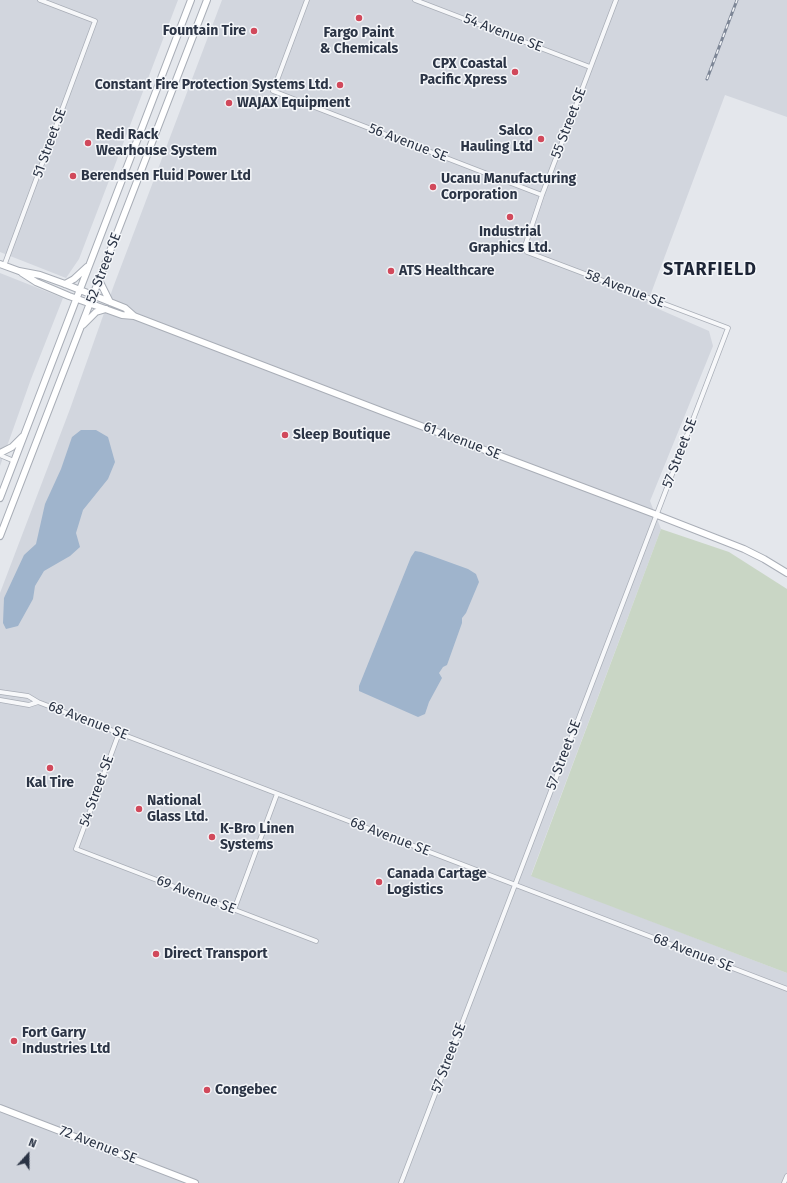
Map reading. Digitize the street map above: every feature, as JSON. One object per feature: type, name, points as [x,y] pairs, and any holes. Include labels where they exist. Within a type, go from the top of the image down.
[{"type":"main road","name":"52 Street SE","points":[[0,498],[191,0]]},
{"type":"main road","name":"52 Street SE","points":[[0,536],[207,0]]},
{"type":"main road","name":"61 Avenue SE","points":[[2,265],[19,272],[36,282],[122,316],[134,316]]},
{"type":"main road","points":[[65,284],[74,279],[88,266]]},
{"type":"main road","name":"61 Avenue SE","points":[[19,272],[40,275],[65,284],[125,308],[134,316],[744,549],[787,573]]},
{"type":"main road","points":[[99,280],[103,291],[110,302]]},
{"type":"main road","points":[[81,328],[96,312],[106,309]]},
{"type":"main road","points":[[0,454],[12,447],[24,436]]},
{"type":"main road","name":"72 Avenue SE","points":[[0,1108],[195,1183]]},
{"type":"street","name":"51 Street SE","points":[[2,265],[95,21],[40,0]]},
{"type":"street","name":"56 Avenue SE","points":[[307,0],[273,91],[542,195]]},
{"type":"street","name":"54 Avenue SE","points":[[415,0],[590,67]]},
{"type":"street","name":"55 Street SE","points":[[525,246],[542,195],[616,0]]},
{"type":"street","name":"58 Avenue SE","points":[[525,246],[527,252],[728,328]]},
{"type":"street","name":"57 Street SE","points":[[401,1183],[728,328]]},
{"type":"street","points":[[0,454],[14,461]]},
{"type":"street","name":"68 Avenue SE","points":[[0,692],[28,696],[38,702],[787,989]]},
{"type":"street","name":"68 Avenue SE","points":[[0,700],[29,705],[38,702]]},
{"type":"street","name":"54 Street SE","points":[[76,850],[119,733]]},
{"type":"street","points":[[234,910],[278,794]]},
{"type":"street","name":"69 Avenue SE","points":[[76,850],[316,941]]},
{"type":"street","points":[[784,1183],[787,1176]]},
{"type":"shaded area","points":[[0,0],[178,0],[79,259],[66,278],[0,252]]},
{"type":"shaded area","points":[[222,0],[787,0],[787,117],[725,95],[647,304],[709,331],[713,346],[650,501],[661,529],[531,875],[787,973],[787,1183],[0,1183],[0,593],[70,409],[114,285]]},
{"type":"shaded area","points":[[0,273],[63,298],[31,379],[0,466]]},
{"type":"green space","points":[[661,529],[729,552],[787,589],[787,973],[531,876]]},
{"type":"water","points":[[81,430],[96,430],[108,437],[115,462],[108,479],[83,510],[76,533],[80,547],[70,556],[44,571],[35,586],[33,599],[18,626],[6,629],[3,623],[4,598],[24,555],[36,544],[45,504],[61,469],[72,437]]},
{"type":"water","points":[[415,551],[468,569],[476,574],[479,582],[466,613],[462,618],[462,623],[447,665],[443,667],[439,673],[442,678],[429,702],[425,714],[418,717],[359,691],[359,686],[411,557]]},
{"type":"railway","points":[[707,79],[737,0]]},
{"type":"place","name":"Fargo Paint & Chemicals","points":[[359,18]]},
{"type":"place","name":"Fountain Tire","points":[[254,31]]},
{"type":"place","name":"CPX Coastal Pacific Xpress","points":[[515,72]]},
{"type":"place","name":"Constant Fire Protection Systems Ltd.","points":[[340,85]]},
{"type":"place","name":"WAJAX Equipment","points":[[229,103]]},
{"type":"place","name":"Salco Hauling Ltd","points":[[541,139]]},
{"type":"place","name":"Redi Rack Wearhouse System","points":[[88,143]]},
{"type":"place","name":"Berendsen Fluid Power Ltd","points":[[73,176]]},
{"type":"place","name":"Ucanu Manufacturing Corporation","points":[[433,187]]},
{"type":"place","name":"Industrial Graphics Ltd.","points":[[510,217]]},
{"type":"place","name":"ATS Healthcare","points":[[391,271]]},
{"type":"place","name":"Sleep Boutique","points":[[285,435]]},
{"type":"place","name":"Kal Tire","points":[[50,768]]},
{"type":"place","name":"National Glass Ltd.","points":[[139,809]]},
{"type":"place","name":"K-Bro Linen Systems","points":[[212,837]]},
{"type":"place","name":"Canada Cartage Logistics","points":[[379,882]]},
{"type":"place","name":"Direct Transport","points":[[156,954]]},
{"type":"place","name":"Fort Garry Industries Ltd","points":[[14,1041]]},
{"type":"place","name":"Congebec","points":[[207,1090]]},
{"type":"district","name":"STARFIELD","points":[[710,270]]}]
